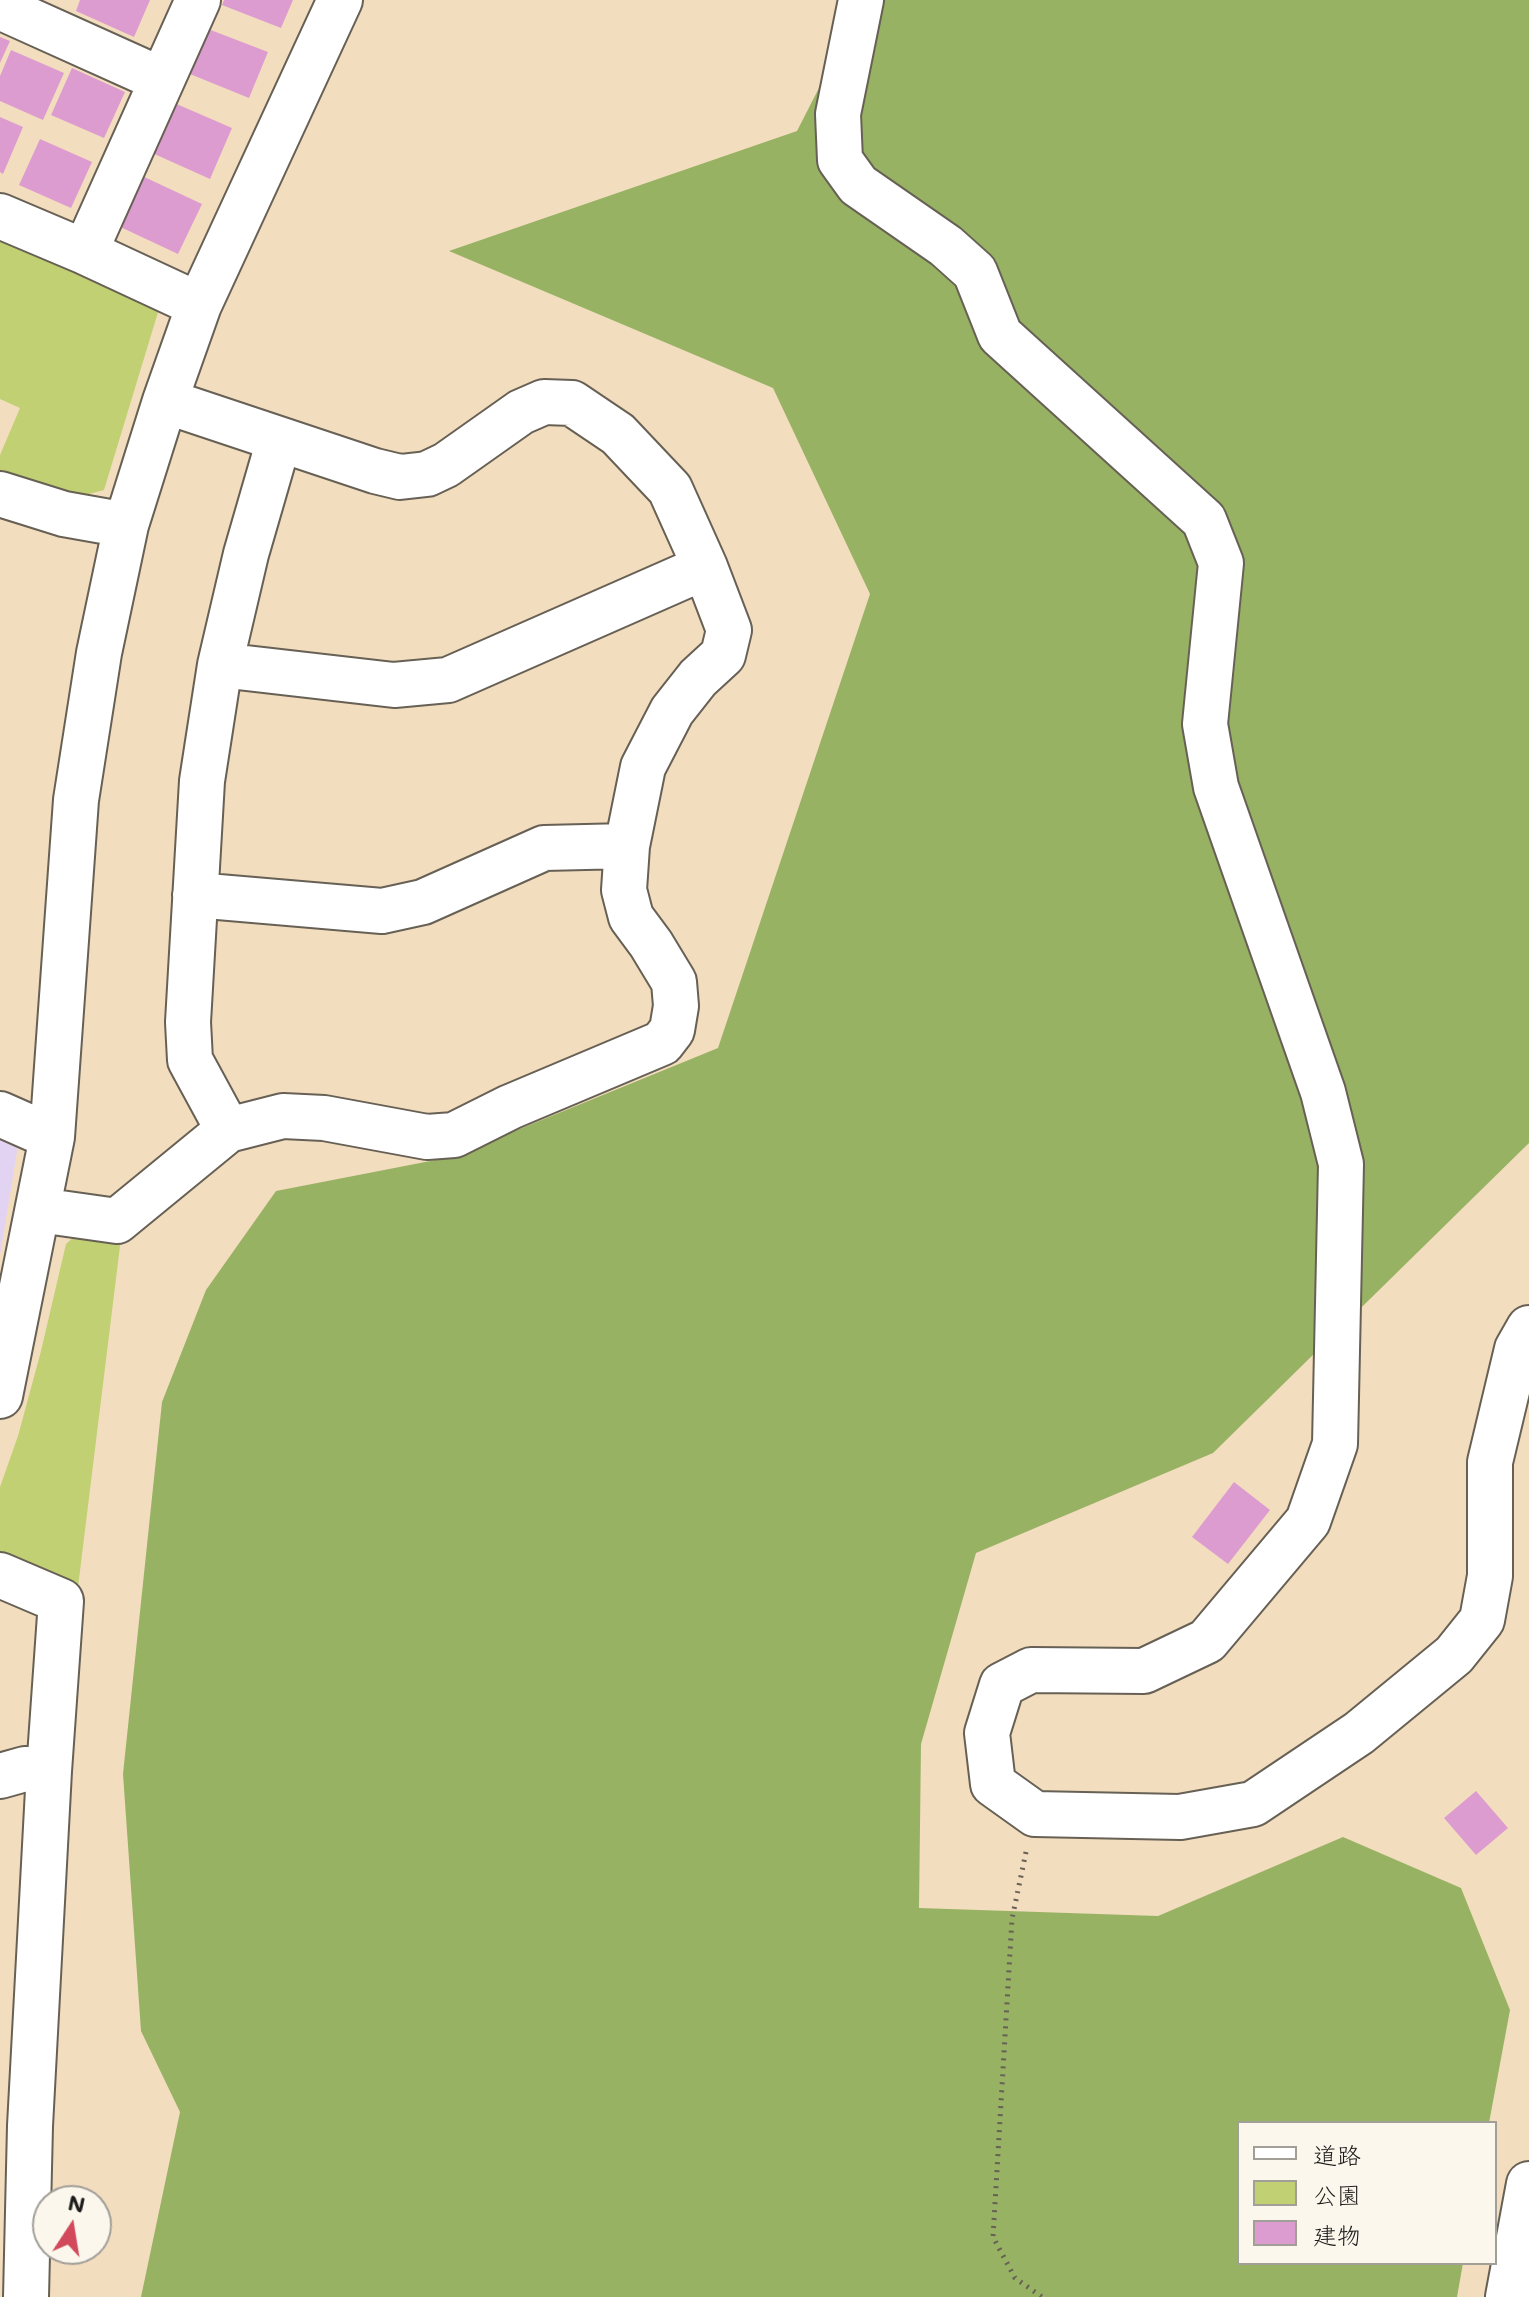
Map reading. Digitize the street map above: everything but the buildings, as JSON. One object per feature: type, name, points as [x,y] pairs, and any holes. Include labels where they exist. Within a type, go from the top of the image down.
[{"type":"street","points":[[85,252],[198,0]]},
{"type":"street","points":[[0,1396],[52,1137],[76,800],[99,653],[126,525],[199,305],[340,0]]},
{"type":"street","points":[[861,0],[838,114],[840,160],[858,185],[946,246],[975,272],[1000,335],[1204,520],[1221,563],[1205,724],[1216,787],[1323,1092],[1341,1164],[1335,1444],[1308,1521],[1207,1641],[1144,1671],[1031,1670],[1002,1685],[987,1733],[993,1784],[1035,1814],[1180,1817],[1253,1804],[1359,1733],[1454,1655],[1482,1620],[1490,1576],[1490,1462],[1517,1349],[1529,1328]]},
{"type":"street","points":[[0,7],[162,80]]},
{"type":"street","points":[[0,216],[199,305]]},
{"type":"street","points":[[39,1210],[117,1221],[228,1130],[283,1116],[324,1118],[427,1137],[454,1135],[510,1107],[662,1043],[672,1030],[676,1006],[674,982],[631,917],[624,890],[627,846],[643,767],[672,711],[698,678],[723,655],[729,630],[670,489],[618,434],[572,403],[544,402],[521,412],[446,465],[427,474],[400,477],[165,401]]},
{"type":"street","points":[[228,1130],[190,1060],[188,1022],[202,781],[220,665],[246,554],[279,440]]},
{"type":"street","points":[[1,498],[126,525]]},
{"type":"street","points":[[220,665],[394,685],[448,680],[705,567]]},
{"type":"street","points":[[195,895],[382,911],[423,902],[544,848],[627,846]]},
{"type":"street","points":[[0,1114],[52,1137]]},
{"type":"street","points":[[0,1575],[61,1601],[49,1771],[15,2126],[26,2297]]},
{"type":"street","points":[[0,1776],[25,1769],[49,1771]]},
{"type":"street","points":[[1508,2297],[1529,2184]]},
{"type":"path","points":[[1035,1814],[1012,1919],[993,2237],[1015,2278],[1042,2297]]},
{"type":"shaded area","points":[[0,1132],[19,1140],[0,1255]]},
{"type":"green space","points":[[864,0],[1529,0],[1529,1143],[1213,1453],[976,1553],[921,1744],[919,1908],[1158,1916],[1343,1837],[1461,1888],[1510,2010],[1489,2121],[1237,2121],[1237,2265],[1463,2265],[1457,2297],[141,2297],[180,2112],[141,2031],[123,1774],[162,1402],[206,1290],[276,1191],[451,1157],[718,1048],[870,594],[773,388],[449,251],[797,131]]},
{"type":"green space","points":[[0,238],[159,309],[104,490],[85,495],[0,477],[0,455],[20,408],[0,399]]},
{"type":"green space","points":[[78,1233],[121,1238],[78,1587],[0,1554],[0,1487],[18,1436],[66,1244]]}]
